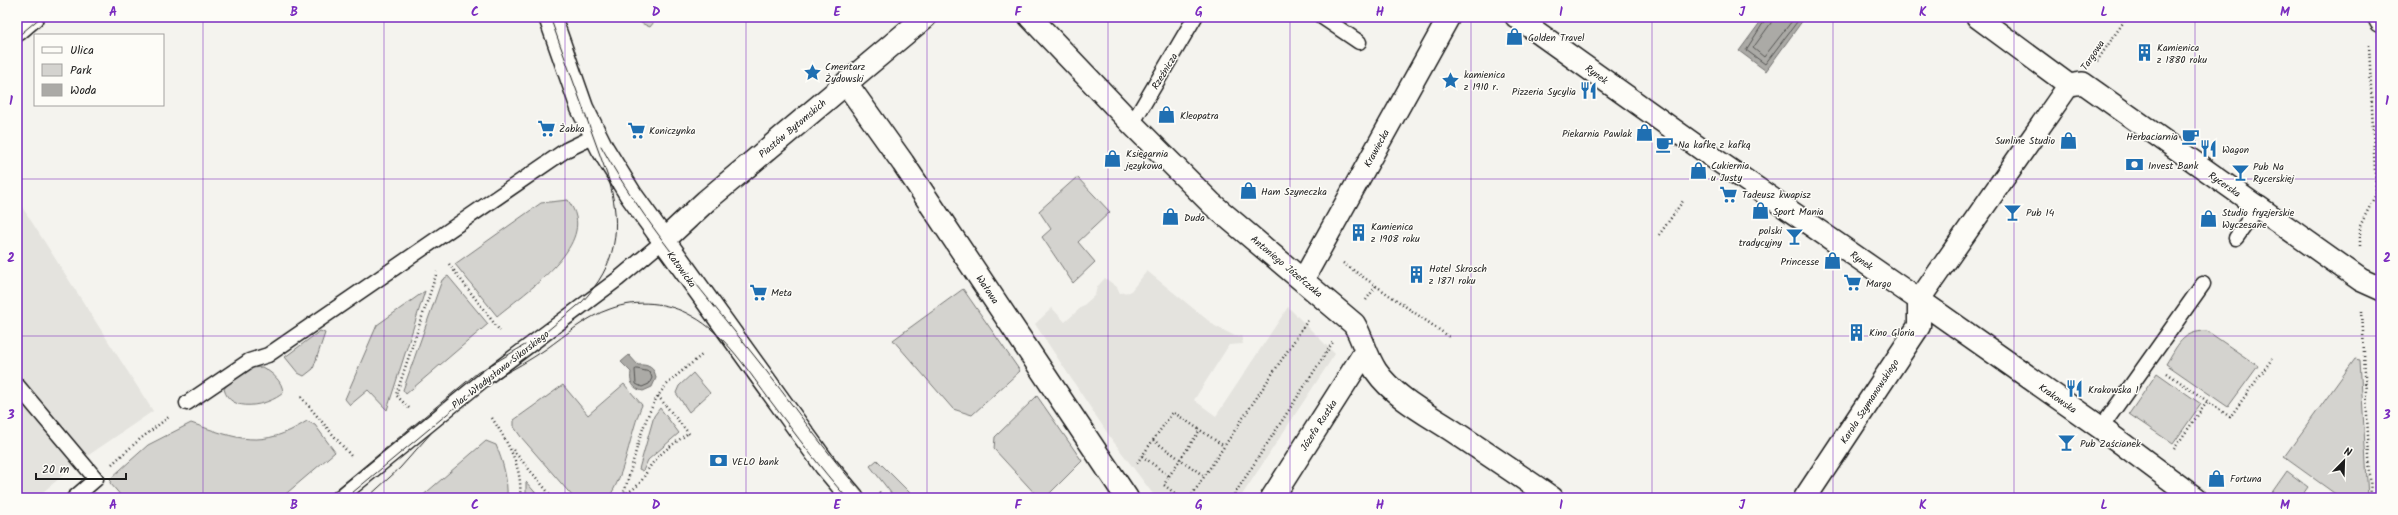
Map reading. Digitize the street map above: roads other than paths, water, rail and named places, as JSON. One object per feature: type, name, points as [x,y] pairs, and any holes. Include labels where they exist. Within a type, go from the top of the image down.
[{"type":"street","points":[[17,30],[32,17]]},
{"type":"street","name":"Katowicka","points":[[550,17],[582,108],[595,136],[631,196],[662,242],[826,466],[853,498]]},
{"type":"street","name":"Piastów Bytomskich","points":[[662,242],[846,83],[925,17]]},
{"type":"street","name":"Antoniego Józefczaka","points":[[1030,17],[1132,124],[1212,204],[1354,324],[1362,339],[1365,352],[1377,372],[1416,407],[1552,498]]},
{"type":"street","name":"Krawiecka","points":[[1303,280],[1449,17]]},
{"type":"street","name":"Rynek","points":[[1516,17],[1715,159],[1920,300]]},
{"type":"street","points":[[1920,300],[2076,84],[1977,17]]},
{"type":"street","points":[[2379,17],[2381,21]]},
{"type":"street","name":"Wałowa","points":[[846,83],[903,163],[1127,498]]},
{"type":"street","name":"Rycerska","points":[[2076,84],[2258,207],[2361,280],[2381,289]]},
{"type":"street","name":"Krakowska","points":[[1920,300],[2101,428],[2195,498]]},
{"type":"street","name":"Karola Szymanowskiego","points":[[1806,498],[1919,326],[1920,300]]},
{"type":"street","name":"Józefa Rostka","points":[[1272,498],[1365,352]]},
{"type":"lane","name":"Rzeźnicza","points":[[1132,124],[1195,17]]},
{"type":"lane","points":[[1322,17],[1359,42]]},
{"type":"lane","points":[[187,403],[250,361],[268,355],[566,150],[595,136]]},
{"type":"lane","points":[[2236,238],[2258,207]]},
{"type":"lane","name":"Plac Władysława Sikorskiego","points":[[340,498],[487,377],[618,279],[662,242]]},
{"type":"lane","points":[[2101,428],[2203,284]]},
{"type":"lane","points":[[17,386],[96,479],[74,498]]},
{"type":"water","points":[[1764,17],[1799,17],[1803,20],[1766,71],[1739,51]]},
{"type":"water","points":[[629,355],[638,365],[645,365],[653,369],[656,378],[652,387],[643,391],[634,387],[631,382],[631,372],[621,362]]},
{"type":"tram line","points":[[17,37],[41,17]]},
{"type":"tram line","points":[[346,498],[582,302],[594,288],[603,274],[609,260],[614,245],[615,230],[615,214],[609,180],[550,17]]},
{"type":"tram line","points":[[601,146],[617,174],[672,253],[766,371],[822,445],[867,498]]},
{"type":"tram line","points":[[497,378],[534,357],[577,326],[601,312],[620,306],[641,303],[663,305],[683,311],[716,333],[736,355],[808,451],[847,498]]},
{"type":"tram line","points":[[326,498],[477,373],[525,345]]},
{"type":"tram line","points":[[367,498],[400,468],[432,432]]},
{"type":"place","name":"Golden Travel","points":[[1515,37]]},
{"type":"place","name":"Kamienica z 1880 roku","points":[[2144,53]]},
{"type":"place","name":"Cmentarz Żydowski","points":[[812,72]]},
{"type":"place","name":"kamienica z 1910 r.","points":[[1451,80]]},
{"type":"place","name":"Pizzeria Sycylia","points":[[1589,91]]},
{"type":"place","name":"Kleopatra","points":[[1167,115]]},
{"type":"place","name":"Żabka","points":[[546,128]]},
{"type":"place","name":"Koniczynka","points":[[636,130]]},
{"type":"place","name":"Piekarnia Pawlak","points":[[1645,133]]},
{"type":"place","name":"Herbaciarnia","points":[[2191,136]]},
{"type":"place","name":"Sunline Studio","points":[[2068,140]]},
{"type":"place","name":"Na kafkę z kafką","points":[[1665,144]]},
{"type":"place","name":"Wagon","points":[[2209,149]]},
{"type":"place","name":"Księgarnia językowa","points":[[1113,159]]},
{"type":"place","name":"Invest Bank","points":[[2135,165]]},
{"type":"place","name":"Cukiernia u Justy","points":[[1698,171]]},
{"type":"place","name":"Pub Na Rycerskiej","points":[[2240,172]]},
{"type":"place","name":"Ham Szyneczka","points":[[1248,191]]},
{"type":"place","name":"Tadeusz kwapisz","points":[[1729,194]]},
{"type":"place","name":"Sport Mania","points":[[1760,211]]},
{"type":"place","name":"Pub 14","points":[[2013,212]]},
{"type":"place","name":"Duda","points":[[1171,217]]},
{"type":"place","name":"Studio fryzjerskie Wyczesane","points":[[2209,218]]},
{"type":"place","name":"Kamienica z 1908 roku","points":[[1358,232]]},
{"type":"place","name":"polski tradycyjny","points":[[1795,236]]},
{"type":"place","name":"Princesse","points":[[1832,261]]},
{"type":"place","name":"Hotel Skrosch z 1871 roku","points":[[1416,274]]},
{"type":"place","name":"Margo","points":[[1853,283]]},
{"type":"place","name":"Meta","points":[[758,292]]},
{"type":"place","name":"Kino Gloria","points":[[1856,332]]},
{"type":"place","name":"Krakowska 1","points":[[2075,389]]},
{"type":"place","name":"Pub Zaścianek","points":[[2067,443]]},
{"type":"place","name":"VELO bank","points":[[719,461]]},
{"type":"place","name":"Fortuna","points":[[2217,478]]}]
